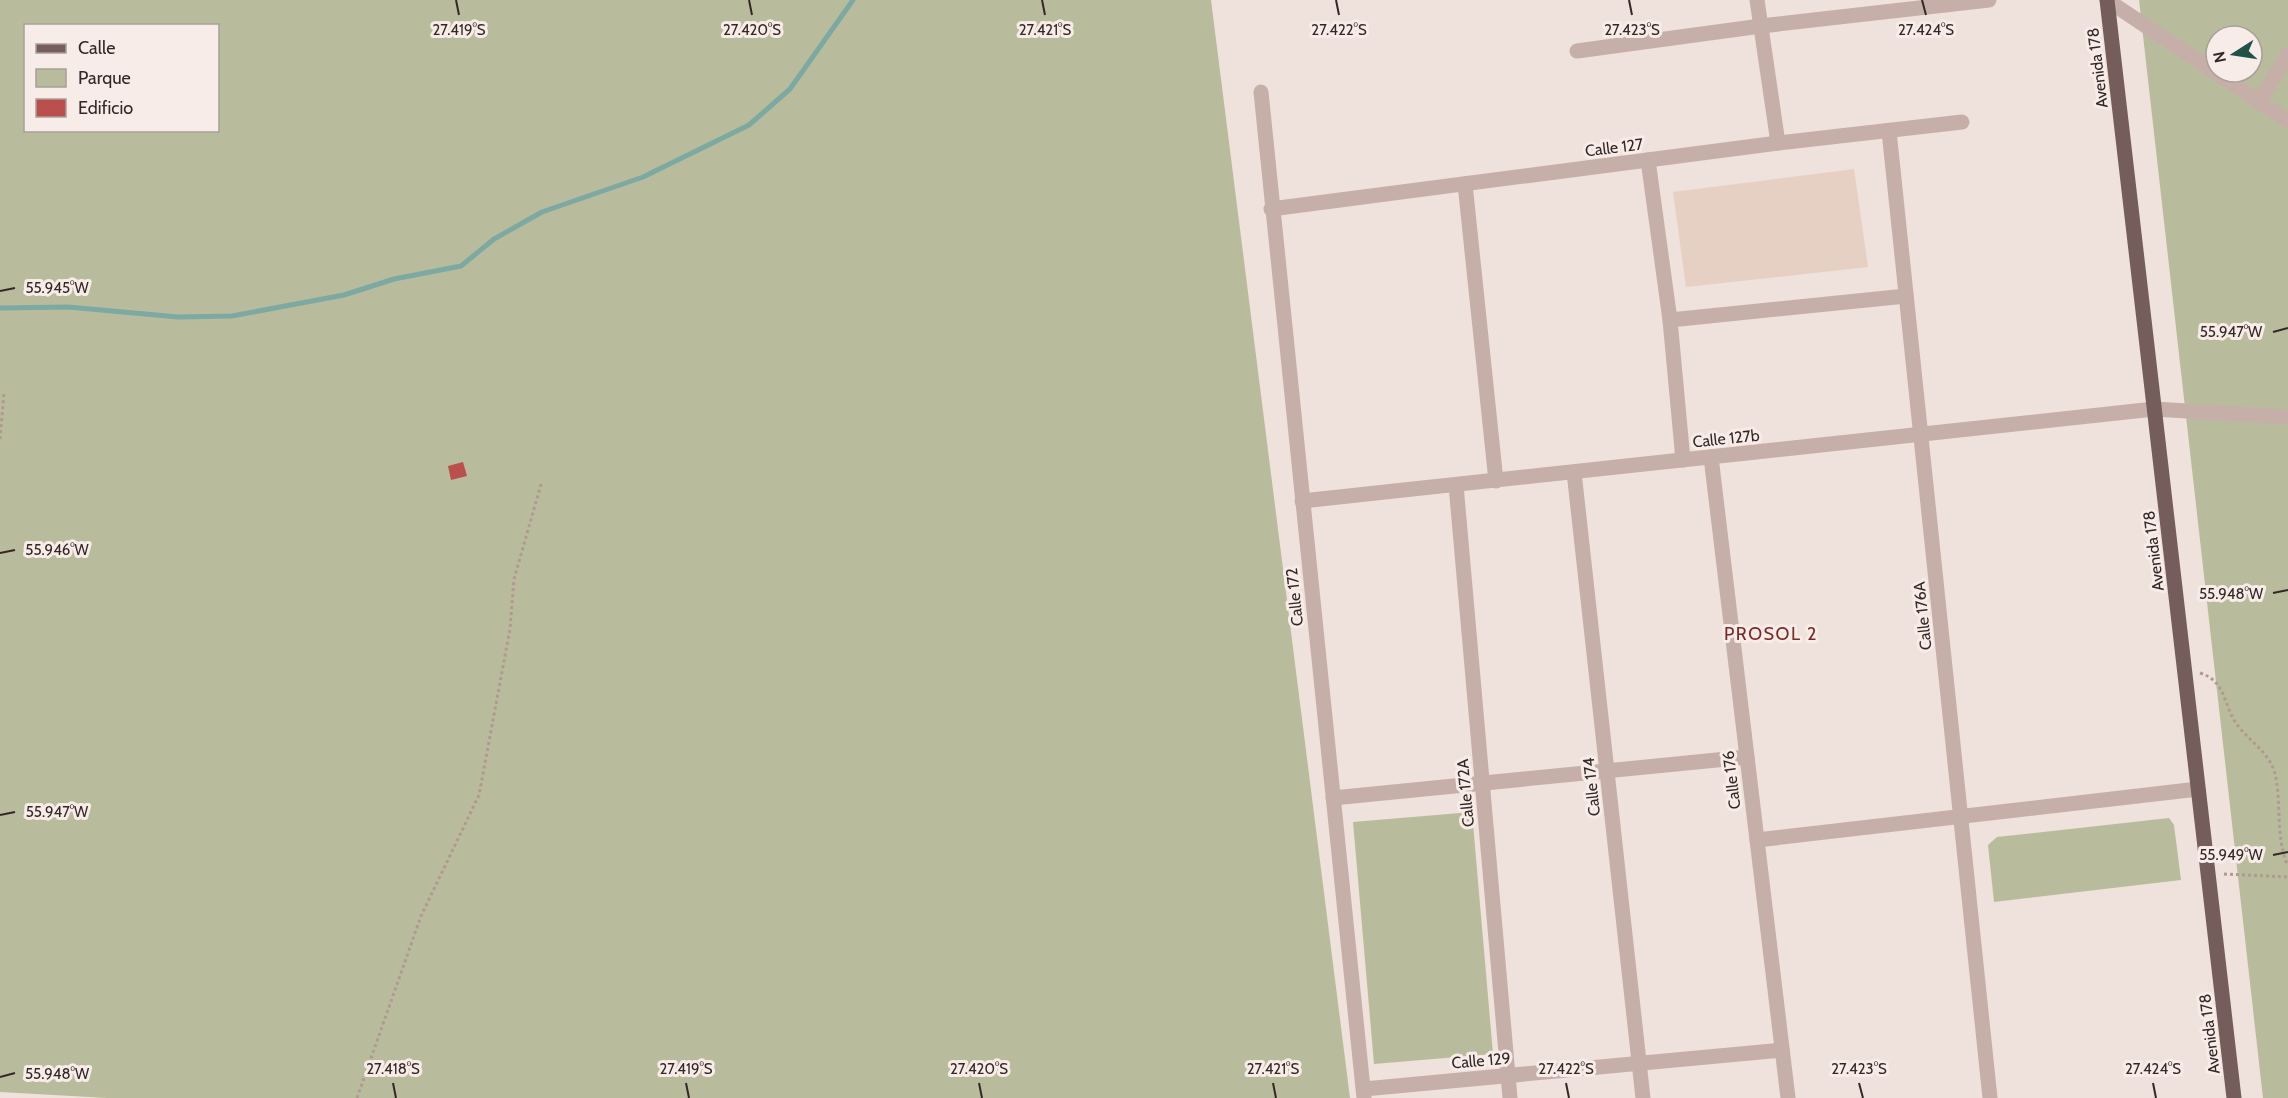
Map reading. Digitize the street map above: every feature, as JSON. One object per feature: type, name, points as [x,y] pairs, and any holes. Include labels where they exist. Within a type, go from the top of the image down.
[{"type":"main road","name":"Avenida 178","points":[[2107,0],[2234,1098]]},
{"type":"street","points":[[1757,0],[1778,143]]},
{"type":"street","points":[[1577,51],[1761,26],[1989,0]]},
{"type":"street","points":[[2107,0],[2288,122]]},
{"type":"street","points":[[2259,102],[2288,54]]},
{"type":"street","name":"Calle 172","points":[[1261,92],[1271,209],[1364,1094]]},
{"type":"street","name":"Calle 127","points":[[1271,209],[1778,143],[1962,122]]},
{"type":"street","name":"Calle 176A","points":[[1889,131],[1990,1098]]},
{"type":"street","points":[[1648,160],[1670,320],[1683,460]]},
{"type":"street","points":[[1465,184],[1496,481]]},
{"type":"street","points":[[1670,320],[1906,296]]},
{"type":"street","name":"Calle 127b","points":[[1302,501],[2154,410],[2288,417]]},
{"type":"street","name":"Calle 176","points":[[1711,458],[1788,1098]]},
{"type":"street","name":"Calle 174","points":[[1574,472],[1643,1098]]},
{"type":"street","name":"Calle 172A","points":[[1456,485],[1510,1098]]},
{"type":"street","points":[[1333,798],[1747,757]]},
{"type":"street","points":[[1757,840],[2198,789]]},
{"type":"street","name":"Calle 129","points":[[1364,1094],[1508,1076],[1782,1050]]},
{"type":"path","points":[[0,438],[4,393]]},
{"type":"path","points":[[357,1098],[421,916],[479,795],[510,629],[514,579],[542,481]]},
{"type":"path","points":[[2184,668],[2211,676],[2228,700],[2235,723],[2258,744],[2275,773],[2288,866]]},
{"type":"path","points":[[2208,873],[2288,877]]},
{"type":"green space","points":[[0,0],[1211,0],[1350,1098],[107,1098],[0,1092]]},
{"type":"green space","points":[[2139,0],[2288,0],[2288,1098],[2263,1098]]},
{"type":"green space","points":[[1472,812],[1493,1054],[1374,1064],[1353,822]]},
{"type":"green space","points":[[2169,818],[2174,825],[2181,880],[1994,902],[1988,845],[1997,837]]},
{"type":"shaded area","points":[[1854,169],[1868,267],[1686,287],[1673,192]]},
{"type":"building","points":[[463,462],[467,476],[451,480],[448,466]]},
{"type":"waterway","points":[[0,308],[68,307],[178,317],[232,316],[344,295],[394,279],[461,266],[494,239],[542,212],[643,177],[749,125],[790,89],[853,0]]},
{"type":"district","name":"PROSOL 2","points":[[1771,634]]}]
